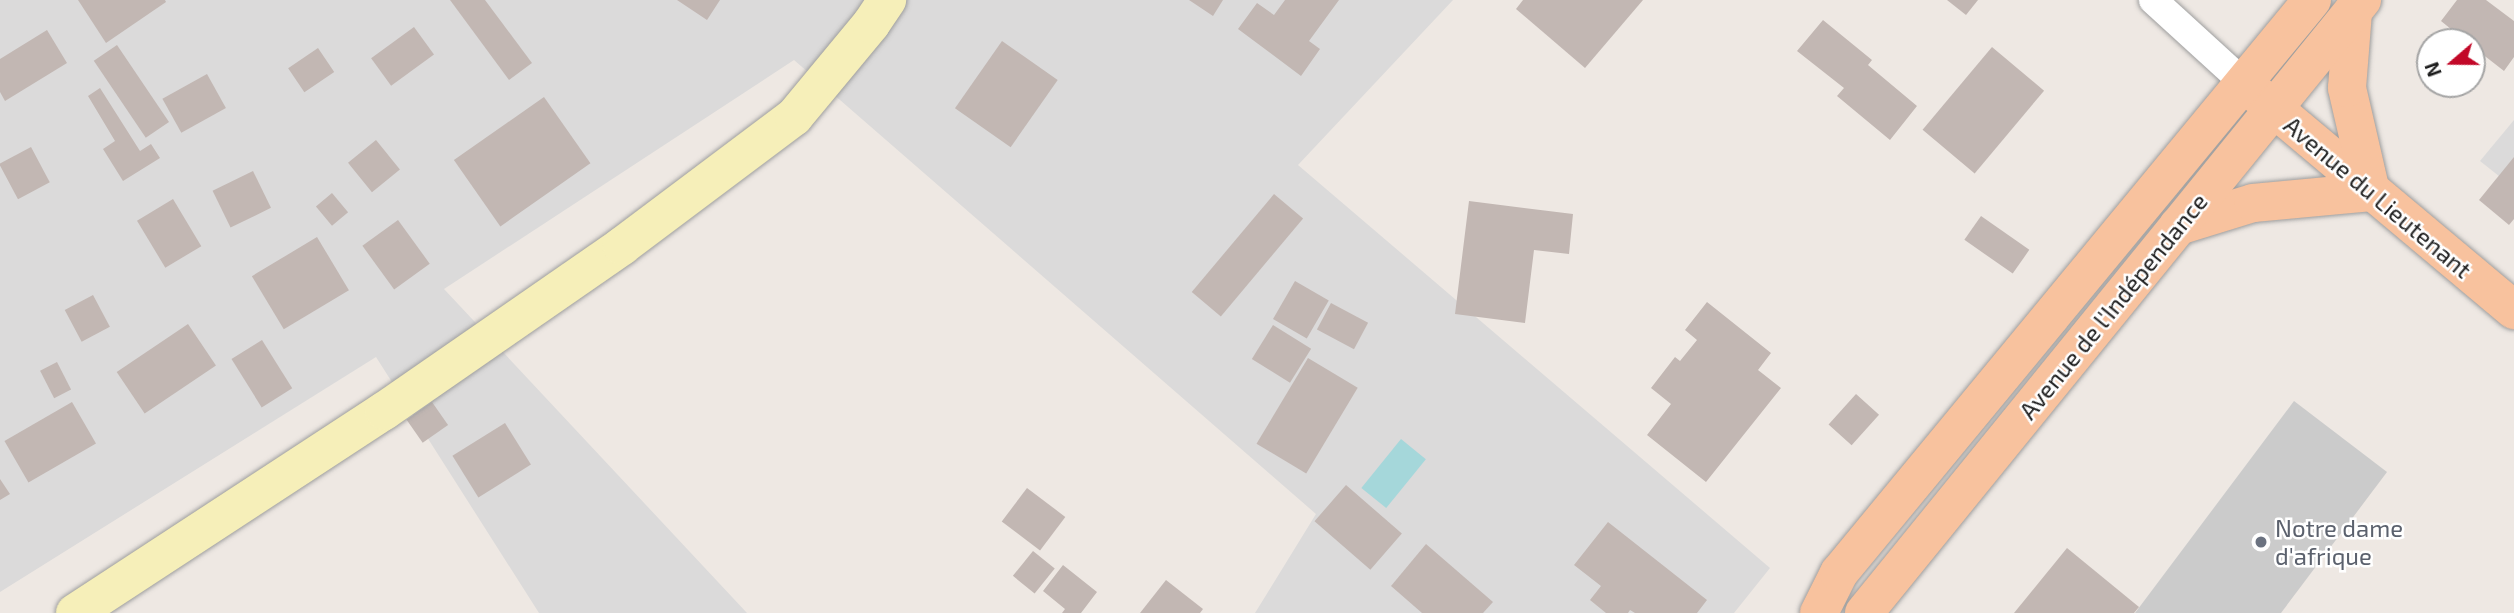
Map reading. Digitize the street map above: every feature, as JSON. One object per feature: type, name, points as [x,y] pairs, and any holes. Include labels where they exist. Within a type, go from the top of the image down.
[{"type":"main road","name":"Avenue de l'Indépendance","points":[[1819,613],[1839,573],[2312,0]]},
{"type":"main road","name":"Avenue de l'Indépendance","points":[[1864,613],[2358,6]]},
{"type":"main road","points":[[2178,226],[2253,203],[2371,192],[2347,88],[2358,6]]},
{"type":"main road","name":"Avenue du Lieutenant","points":[[2244,83],[2514,310]]},
{"type":"street","points":[[75,613],[384,411],[622,246],[794,117],[871,24],[887,0]]},
{"type":"street","points":[[2153,0],[2244,83]]},
{"type":"shaded area","points":[[0,0],[1453,0],[1298,165],[1770,568],[1734,613],[1255,613],[1316,514],[794,60],[444,289],[747,613],[539,613],[376,357],[0,592]]},
{"type":"shaded area","points":[[2514,120],[2514,188],[2480,161]]},
{"type":"shaded area","name":"Notre dame d'afrique","points":[[2294,401],[2387,472],[2281,613],[2135,613]]},
{"type":"water","points":[[1401,439],[1426,459],[1386,508],[1361,488]]},
{"type":"building","points":[[78,0],[165,0],[166,2],[106,43]]},
{"type":"building","points":[[450,0],[485,0],[532,63],[509,80]]},
{"type":"building","points":[[677,0],[720,0],[707,20]]},
{"type":"building","points":[[1189,0],[1223,0],[1213,16]]},
{"type":"building","points":[[1285,0],[1339,0],[1309,41],[1320,49],[1301,76],[1238,29],[1257,3],[1274,15]]},
{"type":"building","points":[[1523,0],[1643,0],[1585,68],[1516,9]]},
{"type":"building","points":[[1947,0],[1978,0],[1966,15]]},
{"type":"building","points":[[2457,0],[2486,0],[2514,21],[2514,57],[2504,71],[2486,57],[2486,28],[2450,28],[2441,21]]},
{"type":"building","points":[[1823,20],[1872,60],[1868,65],[1917,106],[1890,140],[1837,96],[1844,88],[1797,51]]},
{"type":"building","points":[[414,27],[434,55],[391,86],[371,58]]},
{"type":"building","points":[[47,30],[67,63],[5,101],[0,92],[0,59]]},
{"type":"building","points":[[1002,41],[1058,80],[1011,147],[955,108]]},
{"type":"building","points":[[117,45],[169,122],[146,138],[94,61]]},
{"type":"building","points":[[1992,47],[2044,91],[1975,173],[1923,130]]},
{"type":"building","points":[[318,48],[334,72],[304,92],[288,68]]},
{"type":"building","points":[[207,74],[226,108],[181,133],[162,99]]},
{"type":"building","points":[[100,88],[140,151],[151,144],[160,158],[123,181],[103,149],[115,141],[88,96]]},
{"type":"building","points":[[544,97],[590,163],[500,226],[454,160]]},
{"type":"building","points":[[376,140],[400,170],[372,192],[348,163]]},
{"type":"building","points":[[31,147],[50,182],[18,199],[0,163]]},
{"type":"building","points":[[2514,157],[2514,219],[2509,225],[2479,200]]},
{"type":"building","points":[[253,171],[271,208],[231,228],[213,191]]},
{"type":"building","points":[[332,193],[348,212],[332,226],[316,206]]},
{"type":"building","points":[[1274,194],[1303,218],[1221,316],[1192,292]]},
{"type":"building","points":[[173,199],[201,246],[165,268],[137,221]]},
{"type":"building","points":[[1469,201],[1573,214],[1569,254],[1534,250],[1525,323],[1455,314]]},
{"type":"building","points":[[1981,216],[2029,250],[2013,274],[1964,240]]},
{"type":"building","points":[[398,220],[430,264],[394,290],[362,246]]},
{"type":"building","points":[[317,237],[349,290],[284,329],[252,276]]},
{"type":"building","points":[[1295,281],[1329,300],[1307,339],[1273,319]]},
{"type":"building","points":[[93,295],[110,327],[82,342],[65,310]]},
{"type":"building","points":[[1707,302],[1771,353],[1758,370],[1781,388],[1706,482],[1647,435],[1671,404],[1651,388],[1675,357],[1680,361],[1697,340],[1685,330]]},
{"type":"building","points":[[1331,303],[1368,323],[1354,349],[1317,329]]},
{"type":"building","points":[[188,324],[216,365],[145,414],[117,372]]},
{"type":"building","points":[[1273,325],[1311,349],[1290,383],[1252,359]]},
{"type":"building","points":[[262,340],[292,388],[262,407],[231,359]]},
{"type":"building","points":[[1308,358],[1358,388],[1306,474],[1256,444]]},
{"type":"building","points":[[57,362],[71,390],[54,398],[40,371]]},
{"type":"building","points":[[1856,394],[1879,415],[1852,445],[1829,424]]},
{"type":"building","points":[[72,402],[96,444],[28,483],[4,441]]},
{"type":"building","points":[[432,402],[448,425],[423,443],[407,420]]},
{"type":"building","points":[[505,423],[531,465],[478,497],[452,456]]},
{"type":"building","points":[[0,479],[10,494],[0,500]]},
{"type":"building","points":[[1346,485],[1402,534],[1370,570],[1315,521]]},
{"type":"building","points":[[1027,488],[1065,517],[1040,550],[1002,522]]},
{"type":"building","points":[[1608,522],[1707,600],[1697,613],[1635,613],[1630,610],[1628,613],[1606,613],[1590,600],[1601,586],[1574,565]]},
{"type":"building","points":[[1426,544],[1493,602],[1483,613],[1422,613],[1391,586]]},
{"type":"building","points":[[2067,548],[2139,607],[2134,613],[2014,613]]},
{"type":"building","points":[[1033,551],[1055,569],[1035,593],[1013,576]]},
{"type":"building","points":[[1063,565],[1097,592],[1081,613],[1062,613],[1065,609],[1043,591]]},
{"type":"building","points":[[1166,580],[1203,609],[1200,613],[1140,613]]},
{"type":"place","name":"Notre dame d'afrique","points":[[2261,542]]}]
